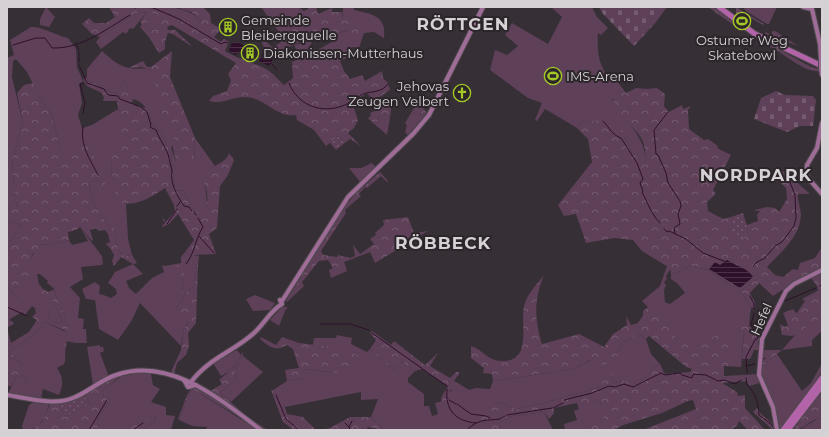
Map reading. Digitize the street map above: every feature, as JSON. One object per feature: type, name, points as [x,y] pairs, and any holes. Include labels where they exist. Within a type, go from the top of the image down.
[{"type":"highway","points":[[719,7],[727,11],[755,34],[822,66]]},
{"type":"highway","points":[[788,430],[822,378]]},
{"type":"highway","points":[[783,430],[822,386]]},
{"type":"main road","points":[[191,382],[210,362],[248,338],[269,318],[301,272],[348,197],[404,143],[429,115],[483,7]]},
{"type":"main road","points":[[803,7],[812,9],[820,33],[822,75]]},
{"type":"main road","points":[[822,123],[817,148],[807,165],[806,172],[808,178],[822,194]]},
{"type":"main road","name":"Hefel","points":[[777,430],[773,407],[759,375],[761,343],[772,316],[786,291],[794,284],[822,270]]},
{"type":"main road","points":[[7,395],[52,401],[65,400],[78,396],[112,376],[130,372],[153,372],[191,382],[218,398],[261,430]]},
{"type":"main road","points":[[195,377],[196,385]]},
{"type":"main road","points":[[184,379],[188,387],[196,385]]},
{"type":"green space","points":[[46,7],[55,17],[49,27],[40,25],[40,19]]},
{"type":"green space","points":[[109,7],[154,9],[173,15],[196,28],[201,20],[191,12],[176,7],[203,7],[210,14],[211,23],[221,29],[214,37],[221,42],[224,39],[229,42],[225,51],[268,70],[284,85],[293,78],[292,62],[299,59],[302,61],[340,61],[344,71],[350,79],[362,75],[365,81],[382,71],[383,78],[388,83],[390,90],[374,101],[367,93],[354,101],[354,108],[358,120],[354,128],[348,133],[361,146],[350,139],[346,142],[338,136],[326,146],[314,130],[297,120],[296,115],[289,115],[276,111],[259,100],[245,97],[218,102],[209,101],[213,96],[227,91],[231,80],[228,74],[236,63],[172,25],[167,27],[168,30],[175,30],[191,46],[173,34],[168,33],[165,42],[165,49],[159,53],[140,27],[142,24],[140,22],[147,12],[134,14],[100,37],[92,34],[82,24],[89,18],[94,23],[106,23],[115,17]],"holes":[[[152,13],[163,20],[158,24],[158,29],[148,30],[145,25]]]},
{"type":"green space","points":[[166,7],[184,10],[190,12],[201,20],[196,28],[171,14],[151,8]]},
{"type":"green space","points":[[261,7],[298,7],[306,20],[281,35]]},
{"type":"green space","points":[[298,7],[304,11],[308,9],[308,7],[316,7],[318,14],[332,8],[332,12],[342,12],[342,20],[354,18],[355,25],[358,25],[360,28],[358,34],[352,37],[348,34],[348,30],[329,36],[321,32],[303,43],[300,42],[273,54],[269,52],[264,48],[262,42],[264,40],[273,48],[288,36],[286,32],[306,20]]},
{"type":"green space","points":[[343,7],[354,7],[354,10],[377,17],[383,25],[384,38],[374,32],[364,33],[359,48],[352,47],[346,58],[340,61],[302,61],[294,45],[303,43],[310,39],[312,42],[308,49],[314,52],[332,42],[329,36],[349,30],[355,25],[342,20]]},
{"type":"green space","points":[[551,7],[592,7],[597,17],[608,28],[601,35],[598,33],[599,56],[602,67],[608,77],[614,77],[626,93],[612,99],[641,142],[646,160],[642,166],[624,137],[624,132],[604,121],[581,122],[577,128],[545,109],[537,121],[535,120],[542,103],[528,98],[490,70],[495,50],[507,55],[518,46],[505,35],[512,23],[548,44],[562,17]]},
{"type":"green space","points":[[599,7],[667,7],[656,22],[634,46],[603,14]]},
{"type":"green space","points":[[708,7],[714,7],[736,24],[735,26]]},
{"type":"green space","points":[[736,7],[764,24],[763,25],[749,17],[736,15]]},
{"type":"green space","points":[[743,7],[777,7],[769,24],[767,24],[746,11]]},
{"type":"green space","points":[[147,12],[133,29],[130,28],[126,34],[123,32],[101,49],[96,42],[100,37],[134,14]]},
{"type":"green space","points":[[152,12],[164,20],[158,24],[159,29],[148,30],[145,25]]},
{"type":"green space","points":[[31,27],[40,28],[68,38],[76,49],[77,67],[83,81],[79,84],[82,103],[78,115],[82,128],[92,125],[118,109],[120,111],[120,145],[112,159],[111,166],[116,187],[123,203],[126,203],[128,239],[132,255],[125,256],[122,254],[115,240],[115,228],[110,228],[94,205],[89,183],[98,180],[106,192],[89,143],[64,155],[59,145],[51,112],[42,102],[27,72],[16,59],[13,61],[12,77],[23,123],[12,158],[15,199],[18,208],[7,206],[7,58],[14,55],[10,40]]},
{"type":"green space","points":[[773,31],[798,46],[765,34],[766,32],[771,35]]},
{"type":"green space","points":[[771,45],[811,67],[820,69],[820,71],[814,71],[801,66],[770,47]]},
{"type":"green space","points":[[102,51],[114,61],[125,67],[151,70],[155,78],[161,112],[174,132],[174,143],[171,148],[176,162],[194,164],[195,138],[215,166],[207,171],[206,175],[207,198],[210,213],[194,212],[184,191],[175,190],[171,153],[160,131],[152,125],[145,106],[134,99],[131,103],[128,88],[123,80],[118,92],[112,93],[89,81],[87,77],[87,69]]},
{"type":"green space","points":[[172,51],[170,77],[195,138],[194,164],[183,165],[176,162],[172,144],[174,143],[173,133],[159,107],[151,70],[141,67],[128,68],[143,61],[147,67],[151,67]]},
{"type":"green space","points":[[87,77],[89,81],[112,93],[118,92],[123,79],[128,88],[136,90],[131,103],[139,107],[147,108],[152,125],[160,131],[171,153],[175,190],[184,191],[194,212],[209,212],[207,206],[207,192],[204,181],[205,174],[211,168],[224,161],[229,153],[234,160],[228,175],[220,186],[217,228],[209,234],[216,254],[194,255],[191,261],[185,264],[190,254],[185,252],[194,240],[178,214],[169,224],[163,227],[162,226],[165,223],[162,217],[166,222],[175,211],[174,205],[165,188],[149,198],[138,202],[120,202],[112,186],[114,182],[111,171],[111,162],[114,153],[120,144],[120,111],[118,109],[117,101],[103,101],[104,98],[102,93],[87,86],[83,80]]},
{"type":"green space","points":[[33,83],[42,102],[51,112],[59,145],[64,154],[89,143],[108,191],[106,193],[98,180],[89,183],[94,205],[110,228],[115,228],[115,240],[122,254],[125,256],[132,255],[137,263],[133,264],[121,257],[114,266],[112,261],[114,255],[106,244],[110,242],[108,234],[105,230],[99,231],[96,228],[90,230],[92,241],[80,227],[76,230],[68,232],[69,240],[50,245],[39,244],[38,254],[33,253],[30,264],[30,270],[34,281],[28,285],[9,289],[19,299],[7,299],[7,251],[11,240],[21,225],[7,221],[7,206],[18,207],[15,199],[12,158],[23,123],[17,93],[24,85]]},
{"type":"green space","points":[[636,88],[657,88],[665,94],[664,106],[669,112],[682,105],[683,109],[691,106],[688,110],[689,129],[704,140],[708,139],[718,146],[717,148],[731,155],[713,190],[716,194],[707,202],[708,211],[723,219],[731,217],[734,235],[748,229],[747,225],[758,221],[757,215],[760,211],[754,210],[767,207],[775,208],[779,212],[787,199],[786,188],[781,183],[781,171],[796,174],[794,180],[810,194],[798,194],[801,215],[800,223],[789,244],[767,267],[775,275],[783,277],[793,269],[798,270],[800,263],[815,258],[822,247],[822,315],[820,318],[793,336],[782,335],[780,324],[785,327],[788,325],[783,313],[793,309],[797,314],[819,295],[817,286],[811,278],[795,285],[787,292],[782,290],[773,296],[759,283],[750,293],[755,303],[755,308],[751,308],[741,291],[757,276],[753,275],[751,278],[735,285],[729,285],[709,270],[690,266],[671,274],[670,268],[642,251],[633,240],[614,238],[586,243],[576,214],[564,216],[558,205],[592,162],[588,139],[577,128],[581,122],[603,120],[606,117],[611,123],[625,132],[624,137],[642,165],[646,160],[642,139],[620,113],[613,100],[613,94],[616,89],[626,93]]},
{"type":"green space","points":[[776,91],[785,95],[813,96],[816,100],[813,126],[800,126],[787,132],[754,119],[761,98]]},
{"type":"green space","points":[[382,102],[392,102],[390,118],[386,114],[377,118],[379,121],[372,122],[368,118],[371,116],[370,113],[379,109],[376,104]]},
{"type":"green space","points":[[418,102],[427,113],[425,115],[411,113]]},
{"type":"green space","points":[[411,113],[425,115],[408,135],[405,132],[407,125],[405,123]]},
{"type":"green space","points":[[386,114],[390,118],[387,135],[372,122],[379,121],[377,118]]},
{"type":"green space","points":[[338,136],[346,142],[336,150],[330,143]]},
{"type":"green space","points":[[372,163],[376,167],[360,182],[349,168],[361,168]]},
{"type":"green space","points":[[380,172],[388,181],[387,182],[381,176],[367,188],[365,187],[359,194],[361,196],[345,210],[346,213],[321,251],[323,255],[337,257],[338,255],[350,258],[355,256],[353,245],[360,254],[374,244],[370,239],[376,235],[375,233],[384,225],[383,220],[408,217],[414,233],[428,231],[375,263],[370,252],[344,262],[347,271],[331,278],[329,270],[333,268],[328,260],[319,261],[302,282],[304,286],[287,302],[286,301],[343,209],[355,194]]},
{"type":"green space","points":[[743,213],[748,229],[743,239],[733,235],[731,217]]},
{"type":"green space","points":[[7,221],[21,225],[11,240],[8,251]]},
{"type":"green space","points":[[80,227],[102,256],[103,264],[81,267],[83,279],[70,287],[80,298],[78,318],[84,319],[83,329],[86,329],[87,343],[66,341],[68,327],[65,324],[66,318],[54,292],[57,291],[47,283],[48,281],[40,274],[37,274],[39,284],[43,289],[41,292],[53,301],[63,321],[57,323],[51,321],[48,314],[39,311],[32,306],[25,315],[22,312],[10,319],[10,321],[14,324],[8,327],[7,299],[19,299],[9,289],[21,286],[30,272],[30,260],[39,244],[50,245],[69,240],[72,245],[88,241]]},
{"type":"green space","points":[[185,252],[190,254],[187,264],[194,255],[199,256],[194,286],[184,294],[183,293],[184,298],[176,307],[188,322],[184,329],[181,346],[140,303],[132,320],[118,340],[99,329],[95,300],[86,299],[82,289],[95,282],[100,286],[99,295],[101,294],[111,298],[117,294],[116,289],[108,283],[115,272],[133,264],[143,274],[126,281],[129,288],[136,294],[152,278],[164,272],[162,265],[165,266],[181,263],[181,257]],"holes":[[[183,274],[182,290],[179,278]]]},
{"type":"green space","points":[[197,264],[196,323],[188,333],[189,346],[186,355],[177,363],[174,375],[170,374],[181,350],[184,329],[188,323],[176,307],[184,298],[182,295],[175,271],[177,265],[188,267],[183,275],[182,292],[184,294],[194,286]]},
{"type":"green space","points":[[667,266],[671,268],[666,276],[667,279],[664,282],[666,285],[664,290],[665,302],[670,304],[685,293],[678,284],[671,279],[671,274],[690,266],[709,270],[729,285],[753,275],[758,276],[741,291],[751,308],[750,315],[745,319],[745,327],[737,327],[737,329],[744,332],[741,367],[724,366],[724,371],[638,323],[643,316],[643,311],[648,307],[642,301],[660,286]]},
{"type":"green space","points":[[544,275],[538,293],[536,309],[539,335],[542,344],[579,334],[604,347],[613,334],[627,325],[626,316],[631,325],[638,323],[643,316],[643,311],[646,309],[654,310],[672,324],[676,340],[709,338],[730,332],[732,366],[724,366],[724,376],[761,374],[763,382],[749,386],[747,381],[722,383],[737,392],[738,396],[745,395],[745,408],[765,430],[748,430],[739,421],[737,426],[730,430],[643,430],[696,409],[693,400],[662,413],[623,425],[614,430],[585,430],[604,420],[600,400],[579,410],[577,403],[554,408],[554,413],[549,419],[544,412],[507,417],[500,421],[501,429],[481,430],[478,424],[473,423],[473,412],[481,412],[482,408],[499,402],[516,409],[544,403],[603,386],[601,377],[618,372],[612,380],[613,383],[623,381],[633,383],[649,376],[652,368],[660,364],[665,374],[690,372],[692,369],[686,367],[649,336],[646,339],[639,334],[623,342],[617,352],[618,360],[596,367],[590,360],[573,369],[493,381],[492,374],[483,373],[484,368],[471,358],[471,346],[492,359],[501,361],[512,360],[518,355],[522,348],[523,311],[526,299]]},
{"type":"green space","points":[[43,289],[48,292],[55,289],[57,291],[54,292],[66,318],[65,324],[68,327],[66,348],[64,347],[66,332],[45,322],[33,336],[12,349],[10,352],[23,365],[16,360],[7,357],[7,327],[11,343],[29,332],[37,320],[32,317],[36,313],[35,308],[48,314],[51,321],[57,323],[63,321],[53,301],[41,293],[38,295],[36,292]]},
{"type":"green space","points":[[819,290],[822,293],[822,331],[812,340],[812,346],[782,350],[795,335],[792,320],[805,301],[802,299]]},
{"type":"green space","points":[[255,295],[275,303],[270,310],[253,311],[246,299]]},
{"type":"green space","points":[[282,307],[288,307],[279,326],[270,320]]},
{"type":"green space","points":[[750,315],[749,326],[762,335],[758,342],[759,350],[754,350],[750,359],[742,359],[744,332],[737,329],[737,326],[745,327],[745,319]]},
{"type":"green space","points":[[45,322],[66,332],[65,362],[57,368],[61,374],[62,381],[62,387],[59,395],[43,389],[41,398],[8,394],[17,375],[29,381],[7,363],[7,357],[16,360],[23,365],[10,352],[12,349],[33,336]]},
{"type":"green space","points":[[372,331],[391,345],[394,341],[425,365],[438,353],[430,366],[450,378],[456,372],[460,372],[454,381],[458,383],[456,388],[450,390],[449,400],[442,401],[441,398],[448,386],[422,369],[415,371],[402,362],[393,370],[370,349],[376,340],[370,333]]},
{"type":"green space","points":[[639,334],[646,339],[651,354],[660,364],[652,368],[649,376],[632,384],[623,381],[613,383],[612,380],[617,372],[603,386],[544,403],[516,409],[499,402],[481,412],[473,412],[481,430],[384,430],[371,417],[378,399],[361,400],[361,392],[285,407],[273,390],[287,381],[305,378],[303,369],[336,373],[355,365],[360,365],[363,358],[341,349],[313,345],[314,338],[336,338],[337,335],[352,338],[351,344],[367,352],[370,349],[393,370],[402,362],[415,371],[408,378],[408,382],[424,394],[424,406],[429,406],[432,416],[438,414],[435,403],[442,401],[458,383],[469,390],[476,388],[490,389],[493,381],[573,369],[591,360],[617,352],[623,342]]},
{"type":"green space","points":[[261,337],[276,345],[282,337],[299,343],[341,348],[364,358],[360,365],[355,365],[348,372],[336,373],[303,369],[306,378],[287,381],[285,370],[299,368],[293,349],[287,345],[279,348],[273,348],[260,339]]},
{"type":"green space","points":[[100,345],[100,347],[103,347],[104,351],[100,353],[109,377],[82,392],[93,384],[87,347]]},
{"type":"green space","points":[[237,350],[241,355],[237,362],[230,370],[221,376],[213,363]]},
{"type":"green space","points":[[761,350],[782,350],[760,368]]},
{"type":"green space","points":[[243,352],[243,356],[235,371],[237,378],[220,393],[249,418],[268,430],[262,430],[210,391],[222,384],[219,380],[235,366]]},
{"type":"green space","points":[[777,354],[802,391],[811,383],[822,363],[822,372],[804,399],[779,430],[775,414],[763,386],[760,368]]},
{"type":"green space","points":[[243,356],[263,372],[231,402],[220,393],[237,378],[235,371]]},
{"type":"green space","points":[[7,363],[30,382],[17,375],[11,387],[7,385]]},
{"type":"green space","points":[[139,373],[151,374],[153,385],[160,389],[151,402],[166,407],[166,415],[175,416],[171,430],[142,430],[155,421],[156,417],[154,416],[150,419],[144,419],[129,430],[97,430],[99,423],[98,419],[110,400],[108,397],[104,397],[102,389],[106,388],[122,376]]},
{"type":"green space","points":[[121,375],[122,376],[110,385],[102,389],[104,397],[108,397],[110,400],[98,419],[99,423],[97,430],[31,430],[42,422],[51,402],[59,402],[65,417],[90,404],[85,395],[107,380]]},
{"type":"green space","points":[[195,388],[208,394],[246,421],[194,390],[190,392],[179,420],[178,419],[187,395],[191,389]]},
{"type":"green space","points":[[194,390],[255,428],[254,430],[206,430],[207,427],[192,426],[179,420],[190,392]]},
{"type":"green space","points":[[271,390],[279,396],[287,414],[303,417],[315,429],[320,430],[294,430],[283,422]]},
{"type":"green space","points":[[822,390],[822,417],[797,430],[793,430]]},
{"type":"green space","points":[[84,394],[90,404],[65,417],[59,402]]},
{"type":"green space","points":[[600,400],[605,420],[585,430],[565,430],[564,424],[577,420],[574,411]]},
{"type":"green space","points":[[34,402],[49,404],[46,414],[41,422],[34,428],[23,430],[22,426],[29,405]]},
{"type":"green space","points":[[757,408],[776,430],[773,430],[753,412]]},
{"type":"green space","points":[[544,412],[553,430],[486,430],[501,429],[500,421],[507,417]]},
{"type":"green space","points":[[153,416],[156,417],[155,421],[142,430],[127,430],[144,419],[150,419]]},
{"type":"green space","points":[[350,417],[371,417],[384,430],[367,427],[368,430],[321,430],[330,428]]},
{"type":"green space","points":[[822,417],[822,430],[800,430]]},
{"type":"shaded area","points":[[235,41],[247,47],[245,50],[238,52],[236,55],[229,51],[231,44]]},
{"type":"shaded area","points":[[263,53],[273,59],[269,66],[259,61]]},
{"type":"shaded area","points":[[727,260],[745,269],[753,277],[740,288],[709,269],[715,262],[720,265]]},
{"type":"waterway","points":[[151,7],[179,19],[221,44],[225,42],[228,43]]},
{"type":"waterway","points":[[13,45],[36,38],[45,38],[52,48],[73,45],[84,42],[130,15]]},
{"type":"waterway","points":[[76,43],[79,50]]},
{"type":"waterway","points":[[79,52],[79,62]]},
{"type":"waterway","points":[[271,63],[277,70]]},
{"type":"waterway","points":[[79,65],[87,83],[104,89],[108,95],[118,96],[120,99],[138,106]]},
{"type":"waterway","points":[[289,83],[297,96],[303,101],[316,108],[323,109],[331,109],[342,106],[363,94],[383,89],[388,84]]},
{"type":"waterway","points":[[83,84],[80,84],[85,103],[83,113]]},
{"type":"waterway","points":[[141,107],[147,112],[151,125],[150,127],[156,130],[168,154],[176,193],[184,206],[189,207],[192,211]]},
{"type":"waterway","points":[[668,112],[654,130],[656,154],[658,155],[666,173],[668,183],[680,201],[681,206],[678,214],[680,224],[674,228],[675,234]]},
{"type":"waterway","points":[[603,121],[613,133],[621,138],[637,163],[643,179],[640,183],[642,192],[652,212],[660,223]]},
{"type":"waterway","points":[[83,127],[82,134],[84,146],[98,175]]},
{"type":"waterway","points":[[753,266],[765,258],[775,246],[782,242],[794,226],[796,218],[795,195],[788,177]]},
{"type":"waterway","points":[[177,206],[180,202]]},
{"type":"waterway","points":[[167,224],[177,209]]},
{"type":"waterway","points":[[186,264],[203,227],[198,218]]},
{"type":"waterway","points":[[664,229],[667,232],[669,231],[686,239],[703,253],[726,262]]},
{"type":"waterway","points":[[199,236],[214,253]]},
{"type":"waterway","points":[[785,301],[816,288]]},
{"type":"waterway","points":[[750,296],[754,304],[754,309]]},
{"type":"waterway","points":[[7,307],[27,316]]},
{"type":"waterway","points":[[747,373],[746,357],[755,340],[758,338],[751,325],[754,313]]},
{"type":"waterway","points":[[320,324],[350,324],[369,330]]},
{"type":"waterway","points":[[372,333],[427,372]]},
{"type":"waterway","points":[[761,361],[765,358]]},
{"type":"waterway","points":[[746,366],[755,364]]},
{"type":"waterway","points":[[428,373],[447,386]]},
{"type":"waterway","name":"RÖBBECK","points":[[564,400],[592,393],[609,386],[615,387],[624,384],[633,387],[661,373],[665,375],[680,373],[692,378],[693,374],[706,375],[718,381],[724,380],[735,384],[741,380]]},
{"type":"waterway","points":[[746,378],[747,385],[753,391],[756,398],[759,415],[771,424],[774,429]]},
{"type":"waterway","points":[[447,389],[448,403],[453,413],[462,420],[476,423]]},
{"type":"waterway","name":"RÖBBECK","points":[[276,395],[286,419],[299,430]]},
{"type":"waterway","points":[[89,430],[107,400]]},
{"type":"waterway","points":[[449,400],[456,404]]},
{"type":"waterway","name":"RÖBBECK","points":[[553,408],[563,403]]},
{"type":"waterway","points":[[457,404],[471,414],[490,418]]},
{"type":"waterway","name":"RÖBBECK","points":[[507,415],[552,408]]},
{"type":"waterway","name":"RÖBBECK","points":[[469,428],[481,421],[500,419],[505,416]]},
{"type":"waterway","points":[[350,430],[349,427],[352,421]]},
{"type":"waterway","points":[[133,430],[143,423]]},
{"type":"waterway","points":[[345,423],[349,427]]},
{"type":"place","name":"Ostumer Weg Skatebowl","points":[[742,21]]},
{"type":"place","name":"Gemeinde Bleibergquelle","points":[[228,27]]},
{"type":"place","name":"Diakonissen-Mutterhaus","points":[[250,53]]},
{"type":"place","name":"IMS-Arena","points":[[553,76]]},
{"type":"place","name":"Jehovas Zeugen Velbert","points":[[462,93]]},
{"type":"district","name":"RÖTTGEN","points":[[463,24]]},
{"type":"district","name":"NORDPARK","points":[[756,175]]},
{"type":"district","name":"RÖBBECK","points":[[443,243]]}]
